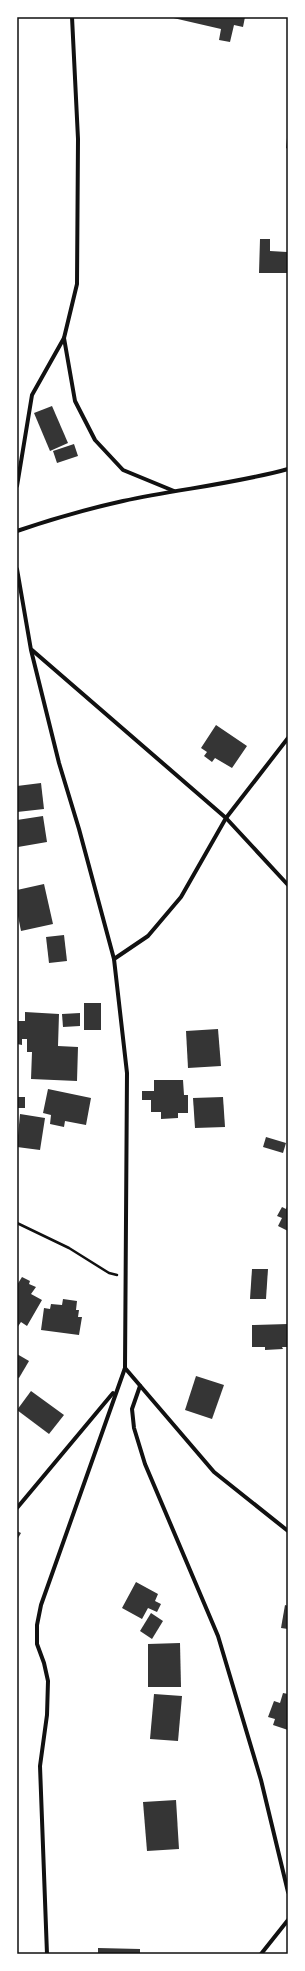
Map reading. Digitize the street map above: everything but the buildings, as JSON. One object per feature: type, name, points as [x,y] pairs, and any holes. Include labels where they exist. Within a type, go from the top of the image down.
[{"type":"street","points":[[17,486],[32,395],[64,338],[77,284],[78,139],[72,17]]},
{"type":"street","points":[[64,338],[75,401],[95,440],[123,470],[174,491]]},
{"type":"street","points":[[17,531],[72,514],[122,501],[252,479],[288,469]]},
{"type":"street","points":[[17,569],[31,650],[58,763],[79,829],[114,959],[127,1072],[125,1368],[115,1390],[41,1604],[37,1625],[37,1644],[44,1662],[48,1682],[47,1715],[40,1766],[47,1954]]},
{"type":"street","points":[[31,650],[226,818],[288,885]]},
{"type":"street","points":[[114,959],[148,936],[181,897],[226,818],[288,738]]},
{"type":"street","points":[[125,1368],[214,1472],[288,1531]]},
{"type":"street","points":[[140,1386],[132,1409],[134,1428],[145,1464],[218,1636],[261,1780],[288,1892]]},
{"type":"street","points":[[17,1508],[115,1390]]},
{"type":"street","points":[[261,1954],[288,1920]]},
{"type":"path","points":[[17,1223],[69,1248],[109,1273],[126,1276]]}]
